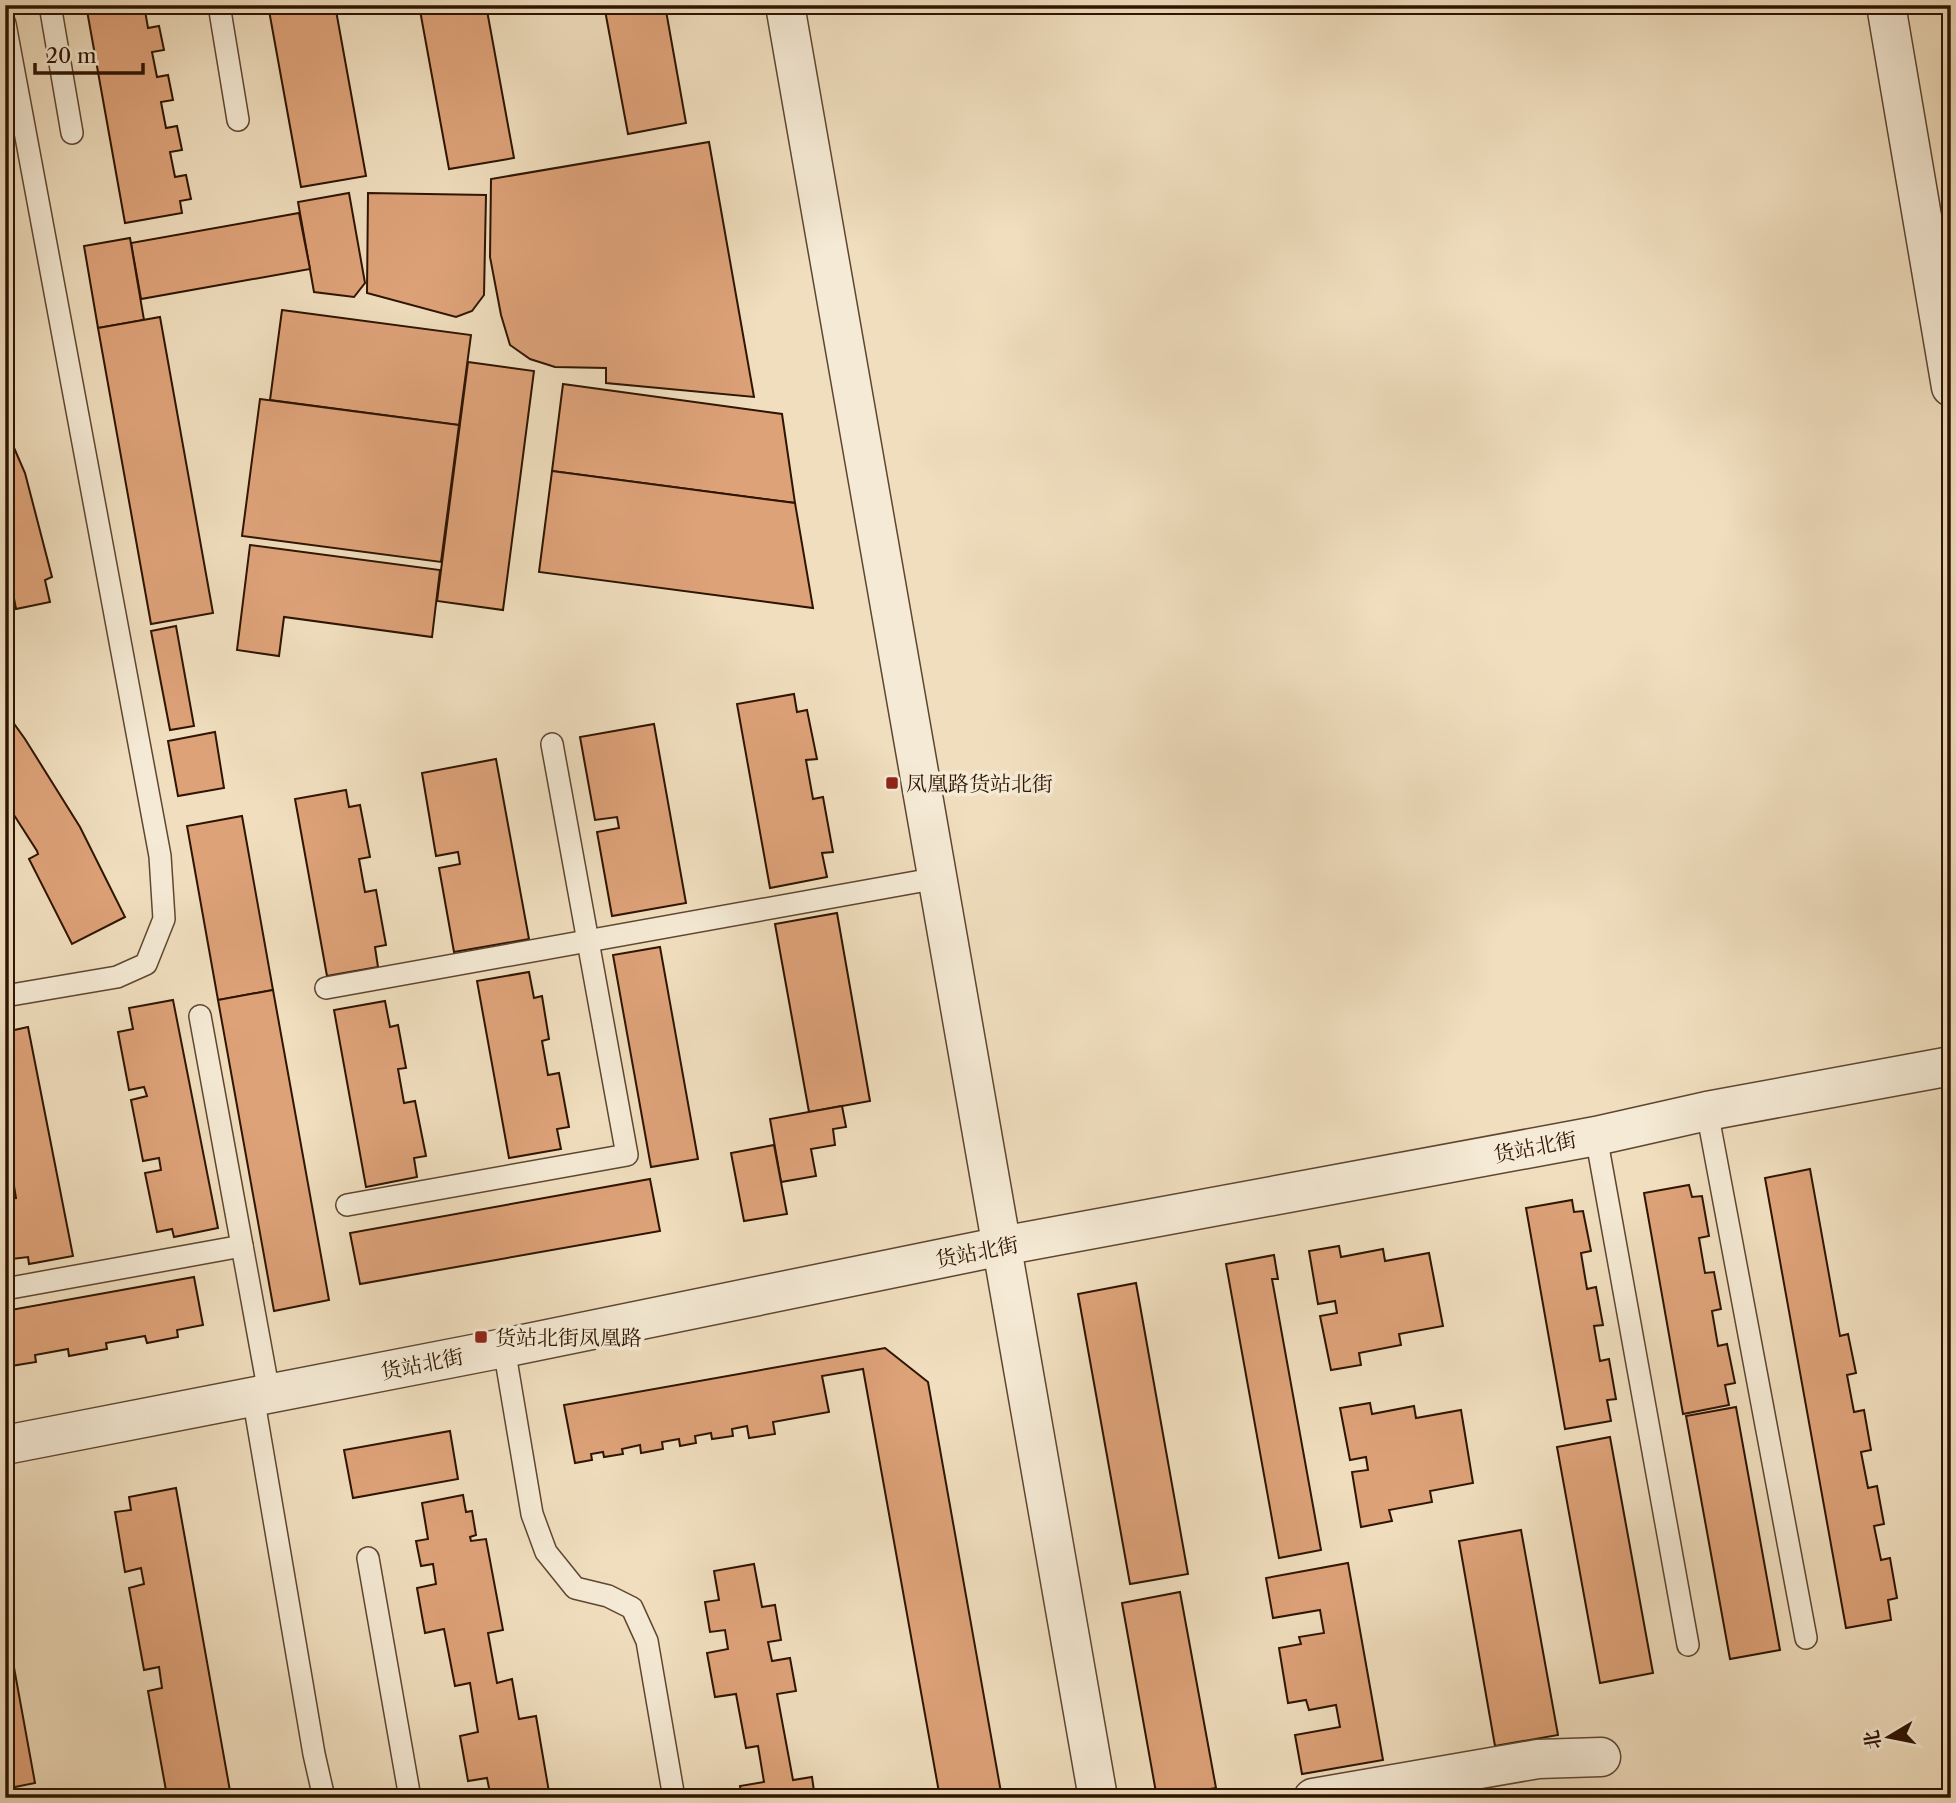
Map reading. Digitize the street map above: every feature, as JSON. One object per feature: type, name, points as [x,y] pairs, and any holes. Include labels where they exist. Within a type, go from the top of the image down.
[{"type":"street","points":[[785,5],[1098,1798]]},
{"type":"street","points":[[1886,5],[1951,387]]},
{"type":"street","name":"货站北街","points":[[5,1444],[503,1348],[1002,1246],[1596,1136],[1707,1111],[1951,1066]]},
{"type":"street","points":[[1313,1798],[1538,1759],[1601,1757]]},
{"type":"lane","points":[[50,5],[72,133]]},
{"type":"lane","points":[[219,5],[238,120]]},
{"type":"lane","points":[[5,24],[160,856],[164,919],[146,964],[117,977],[5,996]]},
{"type":"lane","points":[[347,1205],[627,1155],[552,744]]},
{"type":"lane","points":[[326,988],[938,878]]},
{"type":"lane","points":[[200,1016],[242,1246],[312,1741],[324,1798]]},
{"type":"lane","points":[[1707,1111],[1806,1638]]},
{"type":"lane","points":[[1596,1136],[1688,1645]]},
{"type":"lane","points":[[5,1289],[242,1246]]},
{"type":"lane","points":[[503,1348],[532,1514],[546,1552],[575,1588],[608,1596],[632,1608],[647,1641],[674,1798]]},
{"type":"lane","points":[[368,1558],[410,1798]]},
{"type":"building","points":[[86,5],[144,5],[148,28],[159,26],[164,50],[152,52],[157,77],[168,75],[173,100],[161,102],[166,128],[177,126],[182,150],[170,152],[175,177],[186,175],[191,199],[180,201],[182,213],[125,223]]},
{"type":"building","points":[[268,5],[335,5],[366,176],[301,187]]},
{"type":"building","points":[[419,5],[486,5],[514,158],[449,169]]},
{"type":"building","points":[[604,5],[665,5],[686,123],[628,134]]},
{"type":"building","points":[[709,142],[754,397],[606,383],[606,368],[555,367],[530,359],[510,345],[501,315],[490,257],[491,179]]},
{"type":"building","points":[[349,193],[365,283],[354,297],[314,292],[298,202]]},
{"type":"building","points":[[368,193],[486,195],[484,295],[472,311],[456,317],[367,293]]},
{"type":"building","points":[[299,213],[310,269],[141,299],[131,243]]},
{"type":"building","points":[[130,238],[144,320],[98,328],[84,246]]},
{"type":"building","points":[[282,310],[471,335],[459,425],[270,400]]},
{"type":"building","points":[[160,317],[213,613],[151,624],[98,328]]},
{"type":"building","points":[[468,362],[534,371],[503,610],[437,601]]},
{"type":"building","points":[[563,384],[782,414],[795,503],[552,471]]},
{"type":"building","points":[[260,399],[459,425],[441,562],[242,536]]},
{"type":"building","points":[[5,427],[25,473],[52,577],[45,580],[50,602],[16,609],[12,588],[5,590]]},
{"type":"building","points":[[552,471],[795,503],[813,608],[539,572]]},
{"type":"building","points":[[250,545],[440,570],[432,637],[284,617],[279,656],[237,650]]},
{"type":"building","points":[[176,626],[194,726],[170,730],[151,631]]},
{"type":"building","points":[[794,694],[797,712],[807,710],[817,759],[806,760],[813,799],[823,797],[833,852],[822,853],[827,877],[770,888],[737,704]]},
{"type":"building","points":[[5,711],[80,827],[125,917],[72,944],[29,859],[38,854],[37,851],[14,815],[7,819],[5,816]]},
{"type":"building","points":[[654,724],[686,903],[612,916],[597,832],[619,828],[617,817],[595,820],[580,737]]},
{"type":"building","points":[[215,732],[224,788],[178,796],[168,741]]},
{"type":"building","points":[[496,759],[529,939],[454,952],[439,868],[460,864],[458,852],[436,856],[422,773]]},
{"type":"building","points":[[346,790],[349,807],[360,805],[370,857],[359,859],[365,892],[376,890],[386,945],[375,947],[378,967],[327,976],[295,799]]},
{"type":"building","points":[[242,816],[273,990],[218,1000],[187,826]]},
{"type":"building","points":[[837,913],[870,1101],[809,1112],[775,924]]},
{"type":"building","points":[[660,947],[698,1159],[651,1167],[613,955]]},
{"type":"building","points":[[529,972],[534,998],[542,996],[549,1039],[542,1041],[548,1075],[559,1073],[569,1127],[557,1129],[561,1149],[509,1158],[477,981]]},
{"type":"building","points":[[273,990],[329,1300],[274,1311],[218,1000]]},
{"type":"building","points":[[173,1000],[218,1228],[174,1237],[172,1229],[157,1232],[145,1173],[161,1170],[159,1158],[143,1161],[131,1100],[147,1096],[144,1087],[129,1090],[118,1032],[133,1029],[129,1008]]},
{"type":"building","points":[[385,1001],[390,1027],[398,1025],[406,1068],[398,1069],[404,1103],[415,1101],[426,1156],[414,1158],[417,1177],[366,1187],[334,1010]]},
{"type":"building","points":[[28,1027],[73,1256],[29,1264],[28,1257],[12,1259],[5,1224],[5,1199],[16,1198],[14,1186],[5,1188],[5,1032]]},
{"type":"building","points":[[842,1106],[846,1127],[833,1129],[835,1145],[811,1149],[816,1176],[781,1182],[770,1119]]},
{"type":"building","points":[[774,1145],[787,1214],[744,1221],[731,1153]]},
{"type":"building","points":[[1810,1169],[1840,1336],[1848,1334],[1856,1373],[1847,1375],[1854,1412],[1864,1410],[1871,1450],[1861,1452],[1868,1488],[1877,1486],[1884,1524],[1874,1526],[1881,1560],[1890,1558],[1897,1598],[1888,1600],[1891,1620],[1846,1628],[1765,1178]]},
{"type":"building","points":[[650,1179],[660,1231],[360,1284],[350,1233]]},
{"type":"building","points":[[1689,1185],[1692,1197],[1702,1196],[1709,1236],[1699,1238],[1705,1273],[1714,1272],[1721,1309],[1712,1311],[1718,1346],[1727,1344],[1735,1383],[1725,1385],[1729,1405],[1683,1414],[1644,1193]]},
{"type":"building","points":[[1572,1200],[1574,1212],[1583,1211],[1591,1251],[1581,1253],[1587,1289],[1596,1287],[1603,1325],[1594,1326],[1600,1361],[1609,1359],[1616,1399],[1607,1400],[1611,1421],[1565,1429],[1526,1208]]},
{"type":"building","points":[[1339,1246],[1341,1257],[1383,1249],[1385,1261],[1429,1253],[1443,1326],[1399,1334],[1401,1345],[1359,1353],[1361,1365],[1331,1370],[1320,1316],[1337,1313],[1335,1301],[1318,1304],[1309,1251]]},
{"type":"building","points":[[1274,1255],[1278,1279],[1272,1279],[1321,1550],[1279,1558],[1226,1264]]},
{"type":"building","points":[[194,1277],[203,1325],[177,1330],[178,1337],[147,1343],[145,1336],[106,1343],[107,1349],[69,1356],[68,1349],[35,1355],[36,1362],[5,1367],[5,1311]]},
{"type":"building","points":[[1136,1283],[1188,1574],[1130,1584],[1078,1294]]},
{"type":"building","points":[[885,1348],[928,1382],[1002,1798],[940,1798],[863,1369],[822,1376],[829,1412],[773,1422],[775,1434],[749,1438],[747,1426],[732,1429],[733,1436],[712,1439],[711,1433],[695,1436],[696,1443],[680,1446],[679,1439],[662,1442],[663,1449],[641,1453],[640,1445],[622,1449],[623,1454],[604,1457],[603,1452],[591,1454],[592,1460],[575,1463],[564,1405]]},
{"type":"building","points":[[1370,1403],[1372,1414],[1414,1406],[1416,1418],[1461,1410],[1473,1483],[1430,1491],[1432,1502],[1389,1510],[1392,1521],[1361,1527],[1352,1472],[1368,1470],[1366,1457],[1350,1460],[1340,1408]]},
{"type":"building","points":[[1736,1407],[1780,1650],[1730,1659],[1686,1416]]},
{"type":"building","points":[[450,1431],[458,1479],[353,1498],[344,1450]]},
{"type":"building","points":[[1610,1437],[1653,1673],[1600,1683],[1557,1447]]},
{"type":"building","points":[[176,1488],[230,1791],[191,1798],[182,1798],[181,1794],[167,1796],[148,1691],[162,1688],[159,1667],[144,1670],[129,1588],[144,1584],[141,1568],[125,1572],[115,1512],[131,1510],[129,1497]]},
{"type":"building","points":[[463,1495],[466,1512],[472,1511],[476,1535],[470,1537],[471,1541],[486,1539],[503,1630],[488,1633],[497,1683],[512,1679],[519,1719],[536,1716],[550,1798],[491,1798],[487,1778],[468,1781],[460,1736],[478,1732],[470,1683],[455,1686],[444,1629],[425,1633],[417,1588],[436,1584],[433,1564],[421,1566],[416,1541],[428,1539],[422,1503]]},
{"type":"building","points":[[1521,1530],[1558,1735],[1495,1746],[1459,1541]]},
{"type":"building","points":[[1348,1563],[1383,1760],[1302,1774],[1295,1735],[1340,1727],[1336,1705],[1309,1710],[1306,1700],[1288,1703],[1279,1648],[1301,1644],[1299,1637],[1324,1633],[1320,1610],[1273,1618],[1266,1578]]},
{"type":"building","points":[[754,1564],[762,1607],[775,1605],[781,1640],[768,1642],[772,1661],[790,1658],[796,1691],[777,1694],[793,1780],[812,1777],[815,1798],[742,1798],[740,1786],[764,1782],[758,1746],[746,1748],[736,1694],[715,1697],[707,1653],[728,1649],[725,1630],[710,1632],[705,1602],[719,1600],[714,1571]]},
{"type":"building","points":[[1180,1592],[1216,1788],[1157,1798],[1122,1603]]},
{"type":"building","points":[[5,1618],[35,1783],[5,1789]]},
{"type":"place","name":"凤凰路货站北街","points":[[892,783]]},
{"type":"place","name":"货站北街凤凰路","points":[[481,1337]]}]
